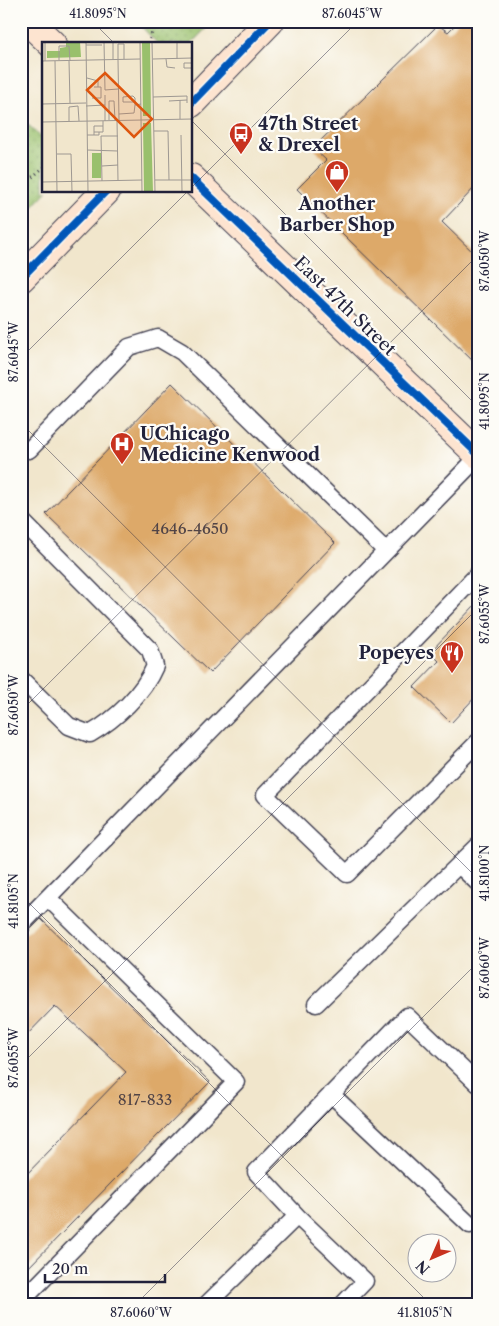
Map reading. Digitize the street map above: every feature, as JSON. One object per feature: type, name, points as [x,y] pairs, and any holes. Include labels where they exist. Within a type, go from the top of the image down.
[{"type":"main road","points":[[28,21],[50,42]]},
{"type":"main road","points":[[192,102],[270,21]]},
{"type":"main road","name":"East 47th Street","points":[[192,179],[478,456]]},
{"type":"main road","points":[[21,278],[105,192]]},
{"type":"lane","points":[[24,450],[129,347],[158,338],[182,352],[386,551]]},
{"type":"lane","points":[[21,925],[478,456]]},
{"type":"lane","points":[[21,520],[150,650],[155,666],[148,683],[105,725],[90,734],[69,726],[21,678]]},
{"type":"lane","points":[[478,574],[265,795],[347,874],[478,742]]},
{"type":"lane","points":[[316,1004],[478,846]]},
{"type":"lane","points":[[459,865],[478,883]]},
{"type":"lane","points":[[21,1302],[236,1082],[48,898]]},
{"type":"lane","points":[[342,1305],[365,1281],[297,1216],[256,1172],[407,1016],[478,1084]]},
{"type":"lane","points":[[331,1094],[470,1225]]},
{"type":"lane","points":[[206,1305],[297,1216]]},
{"type":"path","points":[[149,42],[156,21]]},
{"type":"path","points":[[21,187],[42,168]]},
{"type":"green space","points":[[136,21],[213,21],[192,43],[156,42]]},
{"type":"green space","points":[[21,118],[42,138],[42,192],[47,192],[21,219]]},
{"type":"building","points":[[459,21],[478,21],[478,184],[442,222],[478,257],[478,366],[297,189],[326,160],[313,148],[438,25],[448,32]]},
{"type":"building","points":[[172,383],[335,543],[210,673],[46,514]]},
{"type":"building","name":"Popeyes","points":[[478,602],[478,694],[451,723],[414,687],[439,661],[430,652]]},
{"type":"building","points":[[41,919],[210,1082],[21,1275],[21,1180],[126,1072],[55,1006],[21,1041],[21,935],[28,932]]},
{"type":"cycle path","points":[[192,102],[270,21]]},
{"type":"cycle path","points":[[192,179],[478,454]]},
{"type":"cycle path","points":[[21,278],[105,192]]},
{"type":"place","name":"47th Street & Drexel","points":[[241,155]]},
{"type":"place","name":"Another Barber Shop","points":[[337,193]]},
{"type":"place","name":"UChicago Medicine Kenwood","points":[[122,465]]},
{"type":"place","name":"Popeyes","points":[[452,674]]}]
